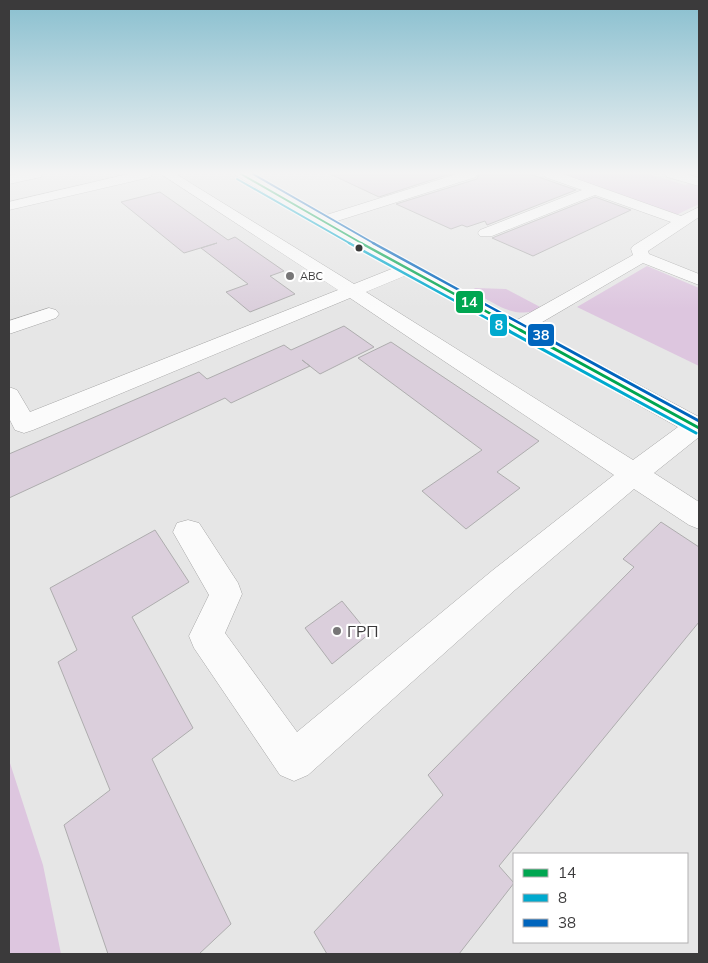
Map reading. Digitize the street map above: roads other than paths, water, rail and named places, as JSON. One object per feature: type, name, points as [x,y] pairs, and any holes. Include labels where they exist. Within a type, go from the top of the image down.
[{"type":"street","points":[[238,219],[351,290],[699,517]]},
{"type":"street","points":[[188,532],[226,594],[206,636],[294,761],[504,580],[634,474],[698,427],[317,219]]},
{"type":"street","points":[[321,221],[328,219]]},
{"type":"street","points":[[486,233],[522,219]]},
{"type":"street","points":[[682,220],[639,250],[642,257],[699,280]]},
{"type":"street","points":[[518,328],[642,257]]},
{"type":"street","points":[[9,395],[24,424],[409,268]]},
{"type":"street","points":[[9,328],[49,314]]},
{"type":"place","name":"ABC","points":[[290,276]]},
{"type":"place","name":"ГРП","points":[[337,631]]}]
